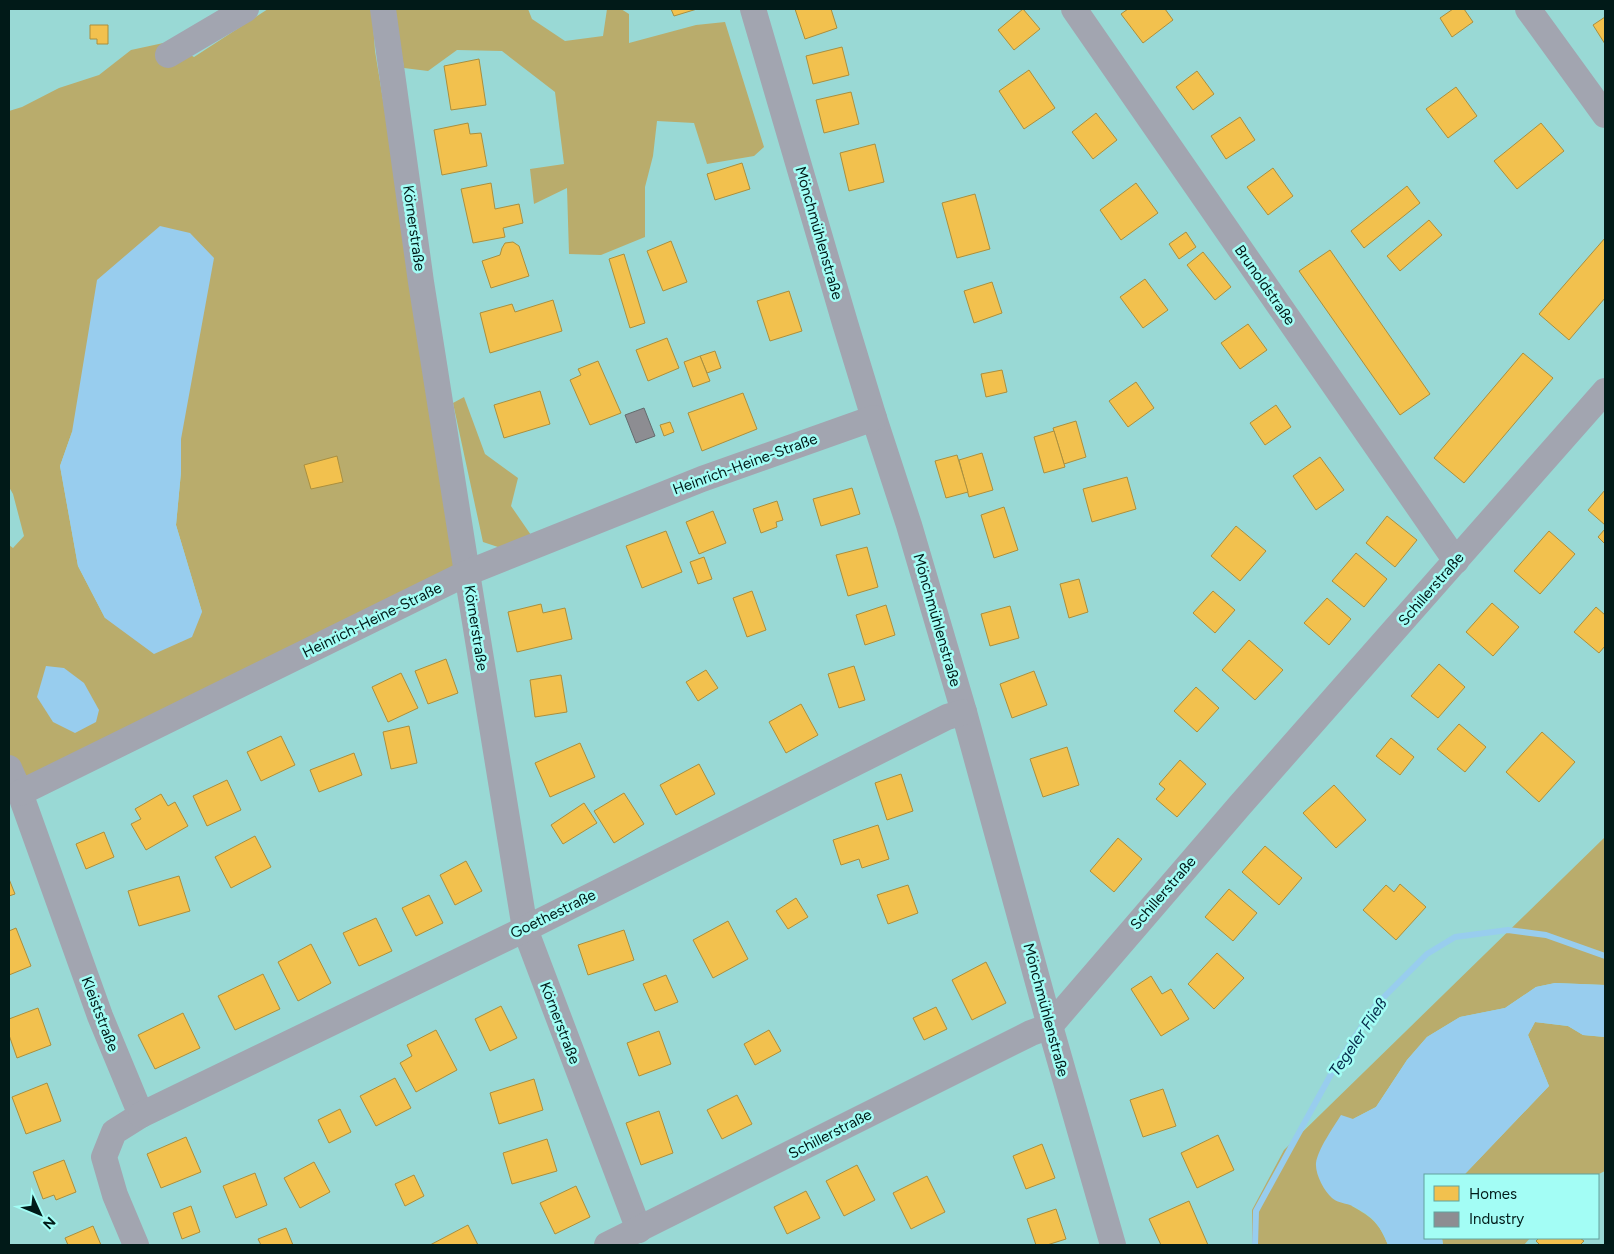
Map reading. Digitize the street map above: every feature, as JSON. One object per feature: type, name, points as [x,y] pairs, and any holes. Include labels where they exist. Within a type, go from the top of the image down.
[{"type":"street","points":[[168,56],[246,9]]},
{"type":"street","name":"Körnerstraße","points":[[382,9],[421,282],[466,573],[525,929],[639,1230]]},
{"type":"street","name":"Mönchmühlenstraße","points":[[753,9],[874,418],[909,525],[964,712],[1111,1240]]},
{"type":"street","name":"Brunoldstraße","points":[[1074,9],[1456,561]]},
{"type":"street","points":[[1528,9],[1605,115]]},
{"type":"street","name":"Schillerstraße","points":[[607,1245],[1031,1033],[1050,1026],[1241,804],[1605,391]]},
{"type":"street","name":"Heinrich-Heine-Straße","points":[[20,793],[466,573],[702,479],[874,418]]},
{"type":"street","name":"Goethestraße","points":[[141,1115],[525,929],[947,717],[964,712]]},
{"type":"street","name":"Kleiststraße","points":[[9,768],[20,793],[100,1016],[141,1115]]},
{"type":"street","points":[[136,1245],[114,1195],[104,1157],[114,1132],[141,1115]]},
{"type":"shaded area","points":[[268,9],[372,9],[375,51],[460,570],[29,778],[9,761],[9,545],[13,548],[24,536],[13,494],[9,487],[9,111],[22,107],[59,88],[99,75],[131,50],[168,42],[194,57]],"holes":[[[72,432],[181,439],[181,472],[176,525],[202,612],[105,618],[78,566],[60,466]]]},
{"type":"shaded area","points":[[394,9],[528,9],[532,19],[565,41],[603,36],[607,9],[621,9],[629,14],[629,43],[696,25],[725,22],[764,147],[754,156],[707,164],[694,123],[657,121],[653,156],[645,187],[645,237],[601,255],[569,254],[567,188],[534,204],[530,169],[564,164],[555,92],[502,51],[457,50],[428,71],[404,68]]},
{"type":"shaded area","points":[[464,397],[485,454],[518,478],[511,506],[531,535],[504,549],[483,542],[453,403]]},
{"type":"shaded area","points":[[1605,837],[1605,985],[1555,983],[1536,987],[1505,1008],[1460,1017],[1427,1037],[1407,1060],[1376,1107],[1353,1119],[1352,1206],[1375,1222],[1382,1231],[1388,1245],[1252,1245],[1252,1210],[1284,1150]]},
{"type":"shaded area","points":[[1535,1022],[1568,1026],[1583,1035],[1605,1037],[1605,1171],[1599,1174],[1465,1174],[1549,1086],[1528,1035]]},
{"type":"shaded area","points":[[1442,1239],[1529,1239],[1524,1245],[1443,1245]]},
{"type":"water","points":[[160,226],[190,233],[214,258],[181,439],[181,472],[176,525],[202,612],[192,637],[154,654],[105,618],[78,566],[60,466],[72,432],[97,280]]},
{"type":"water","points":[[46,666],[64,668],[84,683],[99,710],[96,722],[75,733],[53,722],[37,697]]},
{"type":"water","points":[[1555,983],[1605,985],[1605,1037],[1583,1035],[1568,1026],[1535,1022],[1528,1035],[1549,1086],[1465,1174],[1424,1174],[1424,1239],[1442,1239],[1443,1245],[1388,1245],[1382,1231],[1374,1220],[1357,1208],[1334,1199],[1326,1191],[1319,1177],[1316,1163],[1326,1139],[1341,1115],[1353,1119],[1376,1107],[1407,1060],[1427,1037],[1460,1017],[1505,1008],[1536,987]]},
{"type":"building: Homes","points":[[671,9],[697,9],[674,16]]},
{"type":"building: Homes","points":[[795,9],[831,9],[837,28],[805,39]]},
{"type":"building: Homes","points":[[1023,9],[1040,29],[1014,50],[998,30]]},
{"type":"building: Homes","points":[[1128,9],[1165,9],[1173,20],[1143,43],[1121,14]]},
{"type":"building: Homes","points":[[1453,9],[1464,9],[1473,22],[1452,37],[1440,18]]},
{"type":"building: Homes","points":[[1605,17],[1605,44],[1593,25]]},
{"type":"building: Homes","points":[[90,25],[108,25],[108,44],[97,44],[97,39],[90,39]]},
{"type":"building: Homes","points":[[842,47],[849,75],[813,84],[806,56]]},
{"type":"building: Homes","points":[[479,59],[486,105],[451,110],[444,66]]},
{"type":"building: Homes","points":[[1029,70],[1055,108],[1024,129],[999,91]]},
{"type":"building: Homes","points":[[1197,71],[1214,94],[1193,110],[1176,87]]},
{"type":"building: Homes","points":[[1456,87],[1477,116],[1448,138],[1426,109]]},
{"type":"building: Homes","points":[[851,92],[859,124],[824,133],[816,100]]},
{"type":"building: Homes","points":[[1096,113],[1117,140],[1093,159],[1072,132]]},
{"type":"building: Homes","points":[[1240,117],[1255,140],[1226,159],[1211,136]]},
{"type":"building: Homes","points":[[468,123],[470,134],[481,133],[487,166],[442,175],[434,130]]},
{"type":"building: Homes","points":[[1541,123],[1564,151],[1517,189],[1494,161]]},
{"type":"building: Homes","points":[[875,144],[884,182],[849,191],[840,153]]},
{"type":"building: Homes","points":[[742,163],[750,189],[715,200],[707,174]]},
{"type":"building: Homes","points":[[1273,168],[1293,196],[1268,215],[1247,187]]},
{"type":"building: Homes","points":[[491,183],[495,209],[519,204],[523,223],[503,228],[505,237],[473,243],[461,189]]},
{"type":"building: Homes","points":[[1136,183],[1158,213],[1121,240],[1100,210]]},
{"type":"building: Homes","points":[[1407,186],[1420,203],[1364,248],[1351,231]]},
{"type":"building: Homes","points":[[975,194],[990,249],[957,258],[942,203]]},
{"type":"building: Homes","points":[[1429,220],[1442,235],[1400,271],[1387,256]]},
{"type":"building: Homes","points":[[1186,232],[1196,247],[1179,259],[1169,244]]},
{"type":"building: Homes","points":[[1605,238],[1605,298],[1569,340],[1539,314]]},
{"type":"building: Homes","points":[[671,241],[687,282],[663,291],[647,251]]},
{"type":"building: Homes","points":[[513,242],[519,246],[529,276],[491,288],[482,261],[500,255],[505,243]]},
{"type":"building: Homes","points":[[1330,250],[1430,394],[1400,415],[1299,271]]},
{"type":"building: Homes","points":[[1203,252],[1231,287],[1215,300],[1187,265]]},
{"type":"building: Homes","points":[[624,254],[645,323],[630,328],[609,259]]},
{"type":"building: Homes","points":[[1145,279],[1168,310],[1143,328],[1120,297]]},
{"type":"building: Homes","points":[[992,282],[1002,313],[974,323],[964,291]]},
{"type":"building: Homes","points":[[789,291],[802,331],[770,341],[757,301]]},
{"type":"building: Homes","points":[[553,300],[562,331],[490,353],[480,313],[512,304],[515,312]]},
{"type":"building: Homes","points":[[1248,324],[1267,350],[1240,369],[1221,343]]},
{"type":"building: Homes","points":[[667,338],[679,368],[648,381],[636,350]]},
{"type":"building: Homes","points":[[715,351],[721,368],[707,373],[700,356]]},
{"type":"building: Homes","points":[[1523,353],[1553,378],[1464,483],[1434,458]]},
{"type":"building: Homes","points":[[700,356],[710,381],[693,387],[684,362]]},
{"type":"building: Homes","points":[[598,361],[621,413],[590,425],[570,380],[581,375],[578,369]]},
{"type":"building: Homes","points":[[1002,370],[1007,392],[986,397],[981,374]]},
{"type":"building: Homes","points":[[1136,382],[1154,408],[1128,427],[1109,401]]},
{"type":"building: Homes","points":[[540,391],[550,424],[504,438],[494,405]]},
{"type":"building: Homes","points":[[743,393],[757,429],[702,451],[688,413]]},
{"type":"building: Homes","points":[[1276,405],[1291,427],[1265,445],[1250,423]]},
{"type":"building: Homes","points":[[1076,421],[1086,457],[1064,464],[1053,428]]},
{"type":"building: Homes","points":[[670,422],[674,432],[664,436],[660,425]]},
{"type":"building: Homes","points":[[1054,431],[1065,467],[1044,473],[1034,437]]},
{"type":"building: Homes","points":[[982,453],[993,490],[969,497],[959,460]]},
{"type":"building: Homes","points":[[957,455],[968,492],[946,498],[935,461]]},
{"type":"building: Homes","points":[[337,456],[343,482],[311,489],[304,465]]},
{"type":"building: Homes","points":[[1320,457],[1344,490],[1316,510],[1293,476]]},
{"type":"building: Homes","points":[[1127,477],[1136,509],[1092,522],[1083,489]]},
{"type":"building: Homes","points":[[852,488],[860,514],[821,526],[813,499]]},
{"type":"building: Homes","points":[[1605,490],[1605,525],[1588,510]]},
{"type":"building: Homes","points":[[777,501],[783,520],[776,522],[777,527],[761,533],[753,509]]},
{"type":"building: Homes","points":[[1004,507],[1018,550],[994,558],[981,515]]},
{"type":"building: Homes","points":[[713,511],[726,543],[699,554],[686,522]]},
{"type":"building: Homes","points":[[1387,516],[1417,540],[1395,567],[1366,543]]},
{"type":"building: Homes","points":[[1236,526],[1266,551],[1240,581],[1211,556]]},
{"type":"building: Homes","points":[[1605,529],[1605,544],[1598,537]]},
{"type":"building: Homes","points":[[666,531],[682,572],[642,588],[626,546]]},
{"type":"building: Homes","points":[[1549,531],[1575,554],[1540,594],[1514,571]]},
{"type":"building: Homes","points":[[867,547],[878,587],[848,596],[836,555]]},
{"type":"building: Homes","points":[[1356,553],[1387,579],[1364,607],[1332,581]]},
{"type":"building: Homes","points":[[704,557],[712,579],[698,584],[690,562]]},
{"type":"building: Homes","points":[[1079,579],[1088,612],[1069,618],[1060,584]]},
{"type":"building: Homes","points":[[752,591],[766,630],[747,637],[733,598]]},
{"type":"building: Homes","points":[[1213,591],[1235,610],[1215,633],[1193,613]]},
{"type":"building: Homes","points":[[1327,598],[1351,619],[1329,645],[1304,623]]},
{"type":"building: Homes","points":[[1492,603],[1519,627],[1493,656],[1466,632]]},
{"type":"building: Homes","points":[[541,604],[543,613],[565,608],[572,639],[517,652],[508,612]]},
{"type":"building: Homes","points":[[886,605],[895,635],[865,645],[856,615]]},
{"type":"building: Homes","points":[[1010,606],[1019,638],[990,646],[981,614]]},
{"type":"building: Homes","points":[[1596,607],[1605,615],[1605,646],[1599,653],[1574,632]]},
{"type":"building: Homes","points":[[1249,640],[1283,670],[1255,700],[1222,670]]},
{"type":"building: Homes","points":[[446,659],[458,693],[428,704],[415,671]]},
{"type":"building: Homes","points":[[1439,664],[1465,687],[1438,718],[1411,696]]},
{"type":"building: Homes","points":[[854,666],[865,700],[839,708],[828,674]]},
{"type":"building: Homes","points":[[706,670],[718,688],[698,701],[686,682]]},
{"type":"building: Homes","points":[[1034,671],[1047,705],[1012,718],[1000,684]]},
{"type":"building: Homes","points":[[401,673],[418,708],[388,722],[372,687]]},
{"type":"building: Homes","points":[[561,675],[567,712],[535,717],[530,680]]},
{"type":"building: Homes","points":[[1196,687],[1219,708],[1197,732],[1174,711]]},
{"type":"building: Homes","points":[[801,704],[818,735],[786,753],[769,722]]},
{"type":"building: Homes","points":[[1459,724],[1486,747],[1465,772],[1437,749]]},
{"type":"building: Homes","points":[[409,726],[417,763],[391,769],[383,732]]},
{"type":"building: Homes","points":[[1542,732],[1575,762],[1539,802],[1506,772]]},
{"type":"building: Homes","points":[[281,736],[295,765],[261,781],[247,752]]},
{"type":"building: Homes","points":[[1391,738],[1414,757],[1400,775],[1376,756]]},
{"type":"building: Homes","points":[[580,743],[595,777],[550,797],[535,763]]},
{"type":"building: Homes","points":[[1067,747],[1079,785],[1043,797],[1030,759]]},
{"type":"building: Homes","points":[[354,753],[362,775],[319,792],[310,770]]},
{"type":"building: Homes","points":[[1180,760],[1206,784],[1177,817],[1156,799],[1165,789],[1159,784]]},
{"type":"building: Homes","points":[[699,764],[715,794],[676,815],[660,785]]},
{"type":"building: Homes","points":[[901,774],[913,811],[887,820],[875,783]]},
{"type":"building: Homes","points":[[227,780],[241,810],[207,826],[193,796]]},
{"type":"building: Homes","points":[[1334,785],[1366,820],[1336,848],[1303,813]]},
{"type":"building: Homes","points":[[624,793],[644,824],[614,843],[594,811]]},
{"type":"building: Homes","points":[[161,794],[168,806],[175,802],[188,826],[146,850],[131,824],[141,819],[135,809]]},
{"type":"building: Homes","points":[[584,803],[597,823],[563,844],[551,825]]},
{"type":"building: Homes","points":[[878,825],[889,859],[862,868],[859,859],[841,865],[833,840]]},
{"type":"building: Homes","points":[[104,832],[114,857],[86,869],[76,844]]},
{"type":"building: Homes","points":[[255,836],[271,867],[231,888],[215,857]]},
{"type":"building: Homes","points":[[1118,838],[1142,859],[1114,892],[1090,871]]},
{"type":"building: Homes","points":[[1265,846],[1302,878],[1279,905],[1242,872]]},
{"type":"building: Homes","points":[[466,861],[482,891],[455,905],[440,875]]},
{"type":"building: Homes","points":[[179,876],[190,911],[139,926],[128,891]]},
{"type":"building: Homes","points":[[9,879],[15,894],[9,896]]},
{"type":"building: Homes","points":[[1400,884],[1426,907],[1396,940],[1363,910],[1386,885],[1394,892]]},
{"type":"building: Homes","points":[[908,885],[918,913],[888,924],[877,895]]},
{"type":"building: Homes","points":[[1229,889],[1257,913],[1233,941],[1205,917]]},
{"type":"building: Homes","points":[[429,895],[443,923],[416,936],[402,908]]},
{"type":"building: Homes","points":[[796,898],[808,917],[788,929],[776,911]]},
{"type":"building: Homes","points":[[376,918],[392,951],[359,966],[343,933]]},
{"type":"building: Homes","points":[[728,921],[748,959],[713,978],[693,940]]},
{"type":"building: Homes","points":[[16,928],[31,966],[9,975],[9,931]]},
{"type":"building: Homes","points":[[624,930],[634,960],[588,975],[578,945]]},
{"type":"building: Homes","points":[[311,944],[331,983],[298,1001],[278,962]]},
{"type":"building: Homes","points":[[1217,953],[1244,978],[1214,1009],[1188,984]]},
{"type":"building: Homes","points":[[986,962],[1006,1003],[972,1020],[952,980]]},
{"type":"building: Homes","points":[[263,974],[280,1009],[235,1030],[218,996]]},
{"type":"building: Homes","points":[[666,975],[678,1002],[655,1011],[643,984]]},
{"type":"building: Homes","points":[[1151,976],[1162,994],[1171,989],[1189,1019],[1161,1036],[1131,989]]},
{"type":"building: Homes","points":[[501,1006],[517,1038],[490,1051],[475,1019]]},
{"type":"building: Homes","points":[[936,1007],[947,1029],[924,1040],[913,1018]]},
{"type":"building: Homes","points":[[38,1008],[51,1045],[17,1058],[9,1035],[9,1019]]},
{"type":"building: Homes","points":[[183,1013],[200,1048],[155,1069],[138,1035]]},
{"type":"building: Homes","points":[[436,1030],[457,1070],[416,1092],[400,1063],[412,1056],[407,1045]]},
{"type":"building: Homes","points":[[769,1030],[781,1051],[755,1065],[744,1044]]},
{"type":"building: Homes","points":[[659,1031],[671,1064],[639,1076],[627,1043]]},
{"type":"building: Homes","points":[[395,1078],[411,1108],[376,1126],[360,1096]]},
{"type":"building: Homes","points":[[534,1079],[543,1110],[499,1124],[490,1093]]},
{"type":"building: Homes","points":[[47,1083],[61,1121],[26,1134],[12,1097]]},
{"type":"building: Homes","points":[[1163,1089],[1176,1126],[1143,1137],[1130,1100]]},
{"type":"building: Homes","points":[[737,1095],[752,1124],[722,1139],[707,1110]]},
{"type":"building: Homes","points":[[340,1109],[351,1132],[329,1143],[318,1120]]},
{"type":"building: Homes","points":[[659,1111],[673,1153],[641,1165],[626,1123]]},
{"type":"building: Homes","points":[[1218,1135],[1234,1170],[1197,1188],[1181,1153]]},
{"type":"building: Homes","points":[[186,1137],[201,1172],[161,1188],[147,1154]]},
{"type":"building: Homes","points":[[547,1139],[557,1171],[512,1184],[503,1153]]},
{"type":"building: Homes","points":[[1042,1144],[1055,1178],[1026,1189],[1013,1156]]},
{"type":"building: Homes","points":[[64,1160],[76,1192],[56,1200],[54,1195],[43,1199],[33,1172]]},
{"type":"building: Homes","points":[[314,1162],[330,1192],[300,1208],[284,1178]]},
{"type":"building: Homes","points":[[857,1165],[875,1200],[844,1216],[826,1181]]},
{"type":"building: Homes","points":[[255,1173],[267,1205],[236,1218],[223,1186]]},
{"type":"building: Homes","points":[[414,1175],[424,1196],[405,1206],[395,1184]]},
{"type":"building: Homes","points":[[927,1176],[945,1212],[911,1229],[893,1193]]},
{"type":"building: Homes","points":[[576,1186],[590,1217],[555,1234],[540,1203]]},
{"type":"building: Homes","points":[[806,1191],[820,1218],[787,1234],[774,1207]]},
{"type":"building: Homes","points":[[1189,1201],[1208,1245],[1161,1245],[1149,1219]]},
{"type":"building: Homes","points":[[191,1206],[200,1232],[182,1239],[173,1213]]},
{"type":"building: Homes","points":[[1056,1209],[1066,1239],[1047,1245],[1036,1245],[1027,1219]]},
{"type":"building: Homes","points":[[468,1225],[478,1245],[430,1245]]},
{"type":"building: Homes","points":[[93,1226],[101,1245],[68,1245],[65,1238]]},
{"type":"building: Homes","points":[[286,1228],[293,1245],[261,1245],[258,1239]]},
{"type":"building: Homes","points":[[1538,1239],[1581,1239],[1584,1241],[1580,1245],[1540,1245],[1536,1241]]},
{"type":"building: Industry","points":[[644,408],[655,436],[636,443],[625,415]]},
{"type":"waterway","name":"Tegeler Fließ","points":[[1255,1245],[1256,1211],[1335,1067],[1376,1005],[1427,954],[1455,937],[1508,930],[1546,935],[1605,956]]}]
